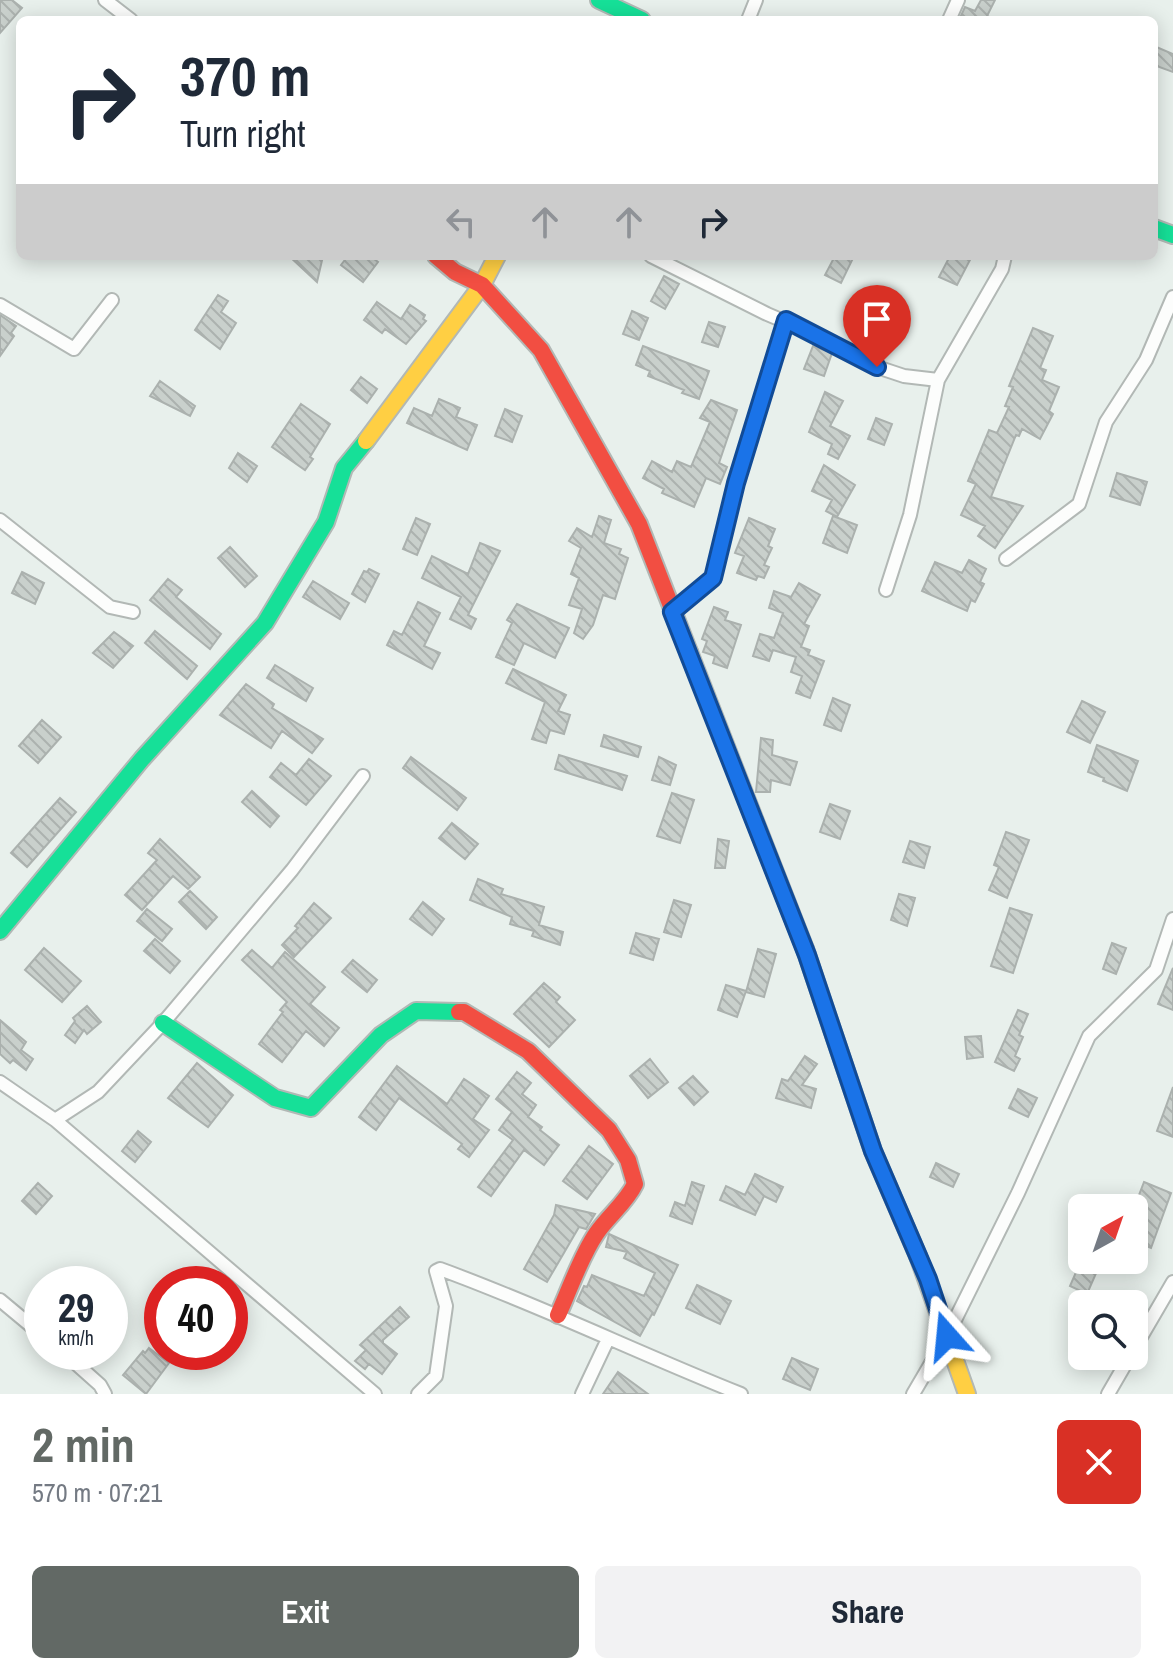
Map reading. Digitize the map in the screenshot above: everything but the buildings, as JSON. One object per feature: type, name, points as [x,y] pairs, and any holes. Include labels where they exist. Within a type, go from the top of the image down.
[{"type":"street","points":[[105,0],[126,16]]},
{"type":"street","points":[[599,0],[633,16]]},
{"type":"street","points":[[441,260],[455,272],[482,285],[541,350],[639,524],[807,955],[873,1151],[928,1279],[967,1394]]},
{"type":"street","points":[[0,931],[142,759],[265,623],[326,522],[344,468],[409,386],[482,285],[495,260]]},
{"type":"street","points":[[659,260],[877,367],[904,376],[938,380]]},
{"type":"street","points":[[886,590],[910,515],[938,380],[1002,269],[1004,260]]},
{"type":"street","points":[[1006,559],[1079,504],[1106,422],[1146,360],[1173,297]]},
{"type":"street","points":[[0,305],[74,349],[112,300]]},
{"type":"street","points":[[672,612],[713,578],[736,483],[786,320]]},
{"type":"street","points":[[0,520],[110,607],[133,612]]},
{"type":"street","points":[[55,1120],[98,1092],[163,1023],[292,870],[363,776]]},
{"type":"street","points":[[913,1394],[947,1336],[1018,1193],[1089,1036],[1156,970],[1173,919]]},
{"type":"street","points":[[163,1023],[275,1098],[311,1108],[381,1035],[416,1011],[464,1012],[528,1051],[609,1130],[628,1160],[635,1184],[630,1195],[594,1237],[558,1315]]},
{"type":"street","points":[[0,1082],[55,1120],[375,1394]]},
{"type":"street","points":[[418,1394],[436,1376],[446,1306],[436,1271],[440,1269],[558,1315],[741,1394]]},
{"type":"street","points":[[1148,1325],[1173,1282]]},
{"type":"street","points":[[0,1300],[24,1320]]},
{"type":"street","points":[[582,1394],[608,1339]]},
{"type":"street","points":[[83,1370],[105,1394]]},
{"type":"street","points":[[1108,1394],[1122,1370]]},
{"type":"traffic: fast","points":[[599,0],[633,16]]},
{"type":"traffic: fast","points":[[1158,229],[1173,235]]},
{"type":"traffic: fast","points":[[0,931],[142,759],[265,623],[326,522],[344,468],[366,441]]},
{"type":"traffic: fast","points":[[689,652],[805,949]]},
{"type":"traffic: fast","points":[[163,1023],[275,1098],[311,1108],[381,1035],[416,1011],[459,1012]]},
{"type":"traffic: slow","points":[[366,441],[482,285],[495,260]]},
{"type":"traffic: slow","points":[[918,1256],[967,1394]]},
{"type":"traffic: jam","points":[[441,260],[455,272],[482,285],[541,350],[639,524],[689,652]]},
{"type":"traffic: jam","points":[[805,949],[873,1151],[918,1256]]},
{"type":"traffic: jam","points":[[459,1012],[464,1012],[528,1051],[609,1130],[628,1160],[635,1184],[590,1243],[558,1315]]},
{"type":"route","points":[[877,367],[786,320],[736,483],[713,578],[672,612],[807,955],[873,1151],[928,1279],[947,1336]]}]
